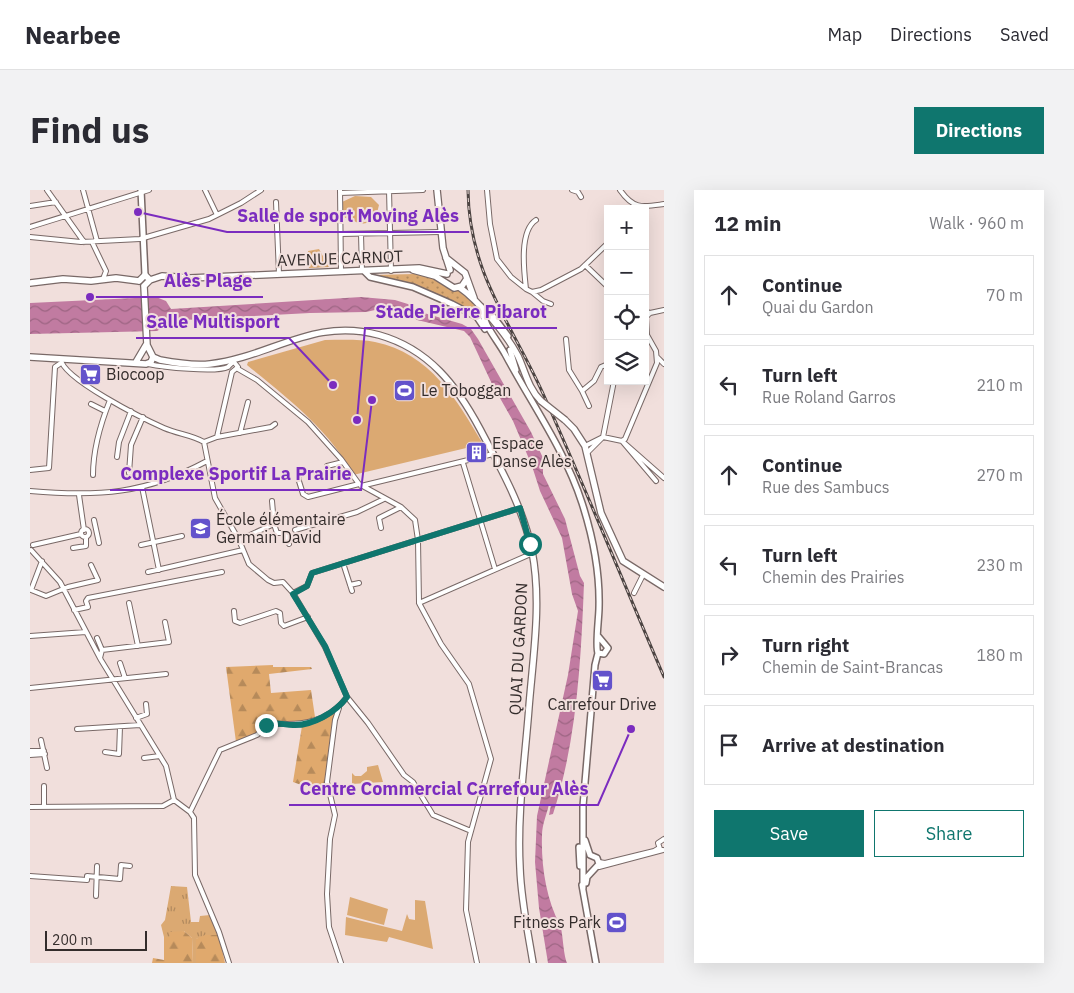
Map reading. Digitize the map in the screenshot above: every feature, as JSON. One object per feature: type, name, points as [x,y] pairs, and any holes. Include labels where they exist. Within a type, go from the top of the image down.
[{"type":"main road","points":[[437,190],[444,256],[451,271],[447,283],[451,287],[459,287],[473,294]]},
{"type":"main road","name":"AVENUE CARNOT","points":[[150,280],[162,276],[190,278],[341,271],[391,271],[425,268],[451,271]]},
{"type":"main road","name":"AVENUE CARNOT","points":[[413,270],[435,276],[447,283]]},
{"type":"main road","points":[[451,271],[465,273],[466,280],[481,307],[510,344],[530,388],[541,401],[565,420],[585,446],[601,513],[619,554],[626,564],[664,587]]},
{"type":"main road","points":[[139,281],[145,275],[150,280],[144,286]]},
{"type":"main road","points":[[30,283],[63,279],[121,278],[139,281],[144,286],[147,359]]},
{"type":"main road","points":[[459,287],[466,280]]},
{"type":"main road","name":"QUAI DU GARDON","points":[[30,357],[61,361],[147,359],[208,364],[322,332],[369,333],[394,340],[431,362],[450,381],[466,403],[508,480],[520,508],[532,553],[536,618],[519,854],[522,899],[533,963]]},
{"type":"street","points":[[47,190],[84,242]]},
{"type":"street","points":[[83,190],[97,241]]},
{"type":"street","points":[[30,227],[149,190]]},
{"type":"street","points":[[205,190],[217,215]]},
{"type":"street","points":[[30,238],[92,242],[143,238],[192,225],[217,215],[260,190]]},
{"type":"street","points":[[341,271],[340,192],[423,190]]},
{"type":"street","points":[[487,190],[490,224],[497,259],[511,277],[543,301],[552,304]]},
{"type":"street","points":[[572,190],[578,192],[581,197]]},
{"type":"street","points":[[620,190],[635,205]]},
{"type":"street","points":[[141,191],[145,275]]},
{"type":"street","points":[[388,191],[391,271]]},
{"type":"street","points":[[30,206],[56,202]]},
{"type":"street","points":[[276,202],[279,274]]},
{"type":"street","points":[[649,206],[664,204]]},
{"type":"street","points":[[526,289],[525,249],[528,228],[536,220]]},
{"type":"street","points":[[341,234],[440,232]]},
{"type":"street","points":[[361,234],[363,272],[370,277],[413,287],[474,315],[492,336]]},
{"type":"street","points":[[92,242],[106,271],[104,279]]},
{"type":"street","points":[[532,292],[541,290],[585,265],[604,246]]},
{"type":"street","points":[[585,265],[604,283]]},
{"type":"street","points":[[473,294],[508,336]]},
{"type":"street","points":[[481,307],[484,321],[492,336],[562,455],[582,504],[596,564],[598,653],[595,665],[582,830],[579,845],[583,888],[597,963]]},
{"type":"street","points":[[650,313],[664,310]]},
{"type":"street","points":[[566,339],[569,370],[589,406]]},
{"type":"street","points":[[649,339],[657,358],[664,364]]},
{"type":"street","points":[[510,350],[526,391]]},
{"type":"street","points":[[622,441],[625,439],[642,399],[657,358]]},
{"type":"street","points":[[147,359],[202,369],[229,366],[235,362],[238,369],[257,380],[308,422],[343,462],[360,485],[400,507],[415,520],[418,540],[419,603],[441,644],[469,684],[492,759],[468,842],[466,910],[477,963]]},
{"type":"street","points":[[30,470],[49,468],[55,367],[61,361],[77,379],[110,400],[164,428],[196,437],[204,442],[215,498],[239,540],[249,564],[268,580],[274,583],[283,582],[293,594],[325,646],[347,697],[368,723],[404,775],[413,782],[433,815],[471,831]]},
{"type":"street","points":[[582,391],[594,381],[601,366],[604,365]]},
{"type":"street","points":[[217,437],[232,372],[229,366]]},
{"type":"street","points":[[232,372],[238,369]]},
{"type":"street","points":[[587,453],[594,449],[602,437],[615,385]]},
{"type":"street","points":[[92,476],[93,457],[105,411],[110,400]]},
{"type":"street","points":[[240,433],[248,402]]},
{"type":"street","points":[[92,404],[105,411]]},
{"type":"street","points":[[117,457],[119,442],[131,410]]},
{"type":"street","points":[[129,473],[131,445],[143,418]]},
{"type":"street","points":[[204,442],[217,437],[271,427],[275,424]]},
{"type":"street","points":[[585,446],[602,437],[622,441],[664,480]]},
{"type":"street","points":[[622,441],[656,481]]},
{"type":"street","points":[[303,470],[298,478],[303,494],[308,497],[463,463],[493,454]]},
{"type":"street","points":[[30,492],[79,495],[142,487],[179,476],[207,461]]},
{"type":"street","points":[[328,466],[343,462]]},
{"type":"street","points":[[463,463],[496,569]]},
{"type":"street","points":[[142,487],[159,570]]},
{"type":"street","points":[[73,548],[86,546],[87,535],[84,530],[79,495]]},
{"type":"street","points":[[295,530],[357,512],[384,499]]},
{"type":"street","points":[[272,501],[274,524],[277,533],[285,534],[290,544]]},
{"type":"street","points":[[381,528],[379,518],[400,507]]},
{"type":"street","points":[[293,594],[307,586],[312,573],[520,508]]},
{"type":"street","points":[[94,520],[98,543]]},
{"type":"street","points":[[239,540],[274,524]]},
{"type":"street","points":[[81,534],[84,530]]},
{"type":"street","points":[[96,531],[87,535],[81,534],[31,547],[56,576],[64,589],[100,658],[166,766],[174,800],[190,812],[195,822],[195,868],[197,882],[219,932],[229,963]]},
{"type":"street","points":[[141,545],[182,536]]},
{"type":"street","points":[[148,572],[243,550]]},
{"type":"street","points":[[419,603],[532,553]]},
{"type":"street","points":[[42,561],[31,590],[46,596],[98,580],[91,565]]},
{"type":"street","points":[[343,563],[352,591]]},
{"type":"street","points":[[74,610],[88,607],[86,601],[88,598],[222,572]]},
{"type":"street","points":[[634,593],[643,575]]},
{"type":"street","points":[[350,585],[359,583]]},
{"type":"street","points":[[129,603],[138,646]]},
{"type":"street","points":[[234,611],[235,621],[240,623],[276,611],[280,613],[281,623],[284,626],[308,617]]},
{"type":"street","points":[[102,650],[169,642],[165,622]]},
{"type":"street","points":[[30,636],[86,632]]},
{"type":"street","points":[[598,636],[607,646],[606,652],[598,653]]},
{"type":"street","points":[[97,638],[102,650],[100,658]]},
{"type":"street","points":[[597,645],[603,643]]},
{"type":"street","points":[[120,662],[125,678]]},
{"type":"street","points":[[30,688],[166,674]]},
{"type":"street","points":[[341,963],[329,927],[330,838],[335,815],[328,782],[334,720],[339,708],[347,697]]},
{"type":"street","points":[[136,718],[147,714],[146,704]]},
{"type":"street","points":[[190,812],[220,750],[257,735],[270,723],[302,724],[339,708]]},
{"type":"street","points":[[77,729],[140,725]]},
{"type":"street","points":[[106,752],[119,754],[120,727]]},
{"type":"street","points":[[41,740],[47,768]]},
{"type":"street","points":[[30,753],[44,753]]},
{"type":"street","points":[[144,758],[160,756]]},
{"type":"street","points":[[44,786],[44,806]]},
{"type":"street","points":[[30,807],[163,806],[174,800]]},
{"type":"street","points":[[582,830],[590,856]]},
{"type":"street","points":[[582,830],[583,888]]},
{"type":"street","points":[[597,963],[586,887],[587,877],[599,864],[662,850],[659,842],[664,840]]},
{"type":"street","points":[[584,863],[590,856]]},
{"type":"street","points":[[590,856],[595,856],[599,864]]},
{"type":"street","points":[[584,863],[591,872]]},
{"type":"street","points":[[30,876],[86,880],[87,876],[120,879],[121,865],[130,866]]},
{"type":"street","points":[[96,896],[97,866]]},
{"type":"green space","points":[[355,196],[371,197],[379,205],[376,217],[362,224],[342,217],[342,202]]},
{"type":"green space","points":[[319,249],[329,267],[309,268],[308,251]]},
{"type":"green space","points":[[415,274],[446,283],[465,295],[479,312],[482,322],[411,284],[373,275]]},
{"type":"green space","points":[[325,340],[375,342],[411,356],[440,381],[452,395],[483,444],[353,475],[344,459],[320,429],[247,365],[248,362]]},
{"type":"green space","points":[[273,665],[273,667],[311,667],[312,669],[269,674],[271,693],[311,690],[315,717],[301,724],[272,722],[253,735],[236,742],[226,667]]},
{"type":"green space","points":[[336,710],[327,764],[327,793],[329,795],[293,782],[302,726]]},
{"type":"green space","points":[[378,765],[383,782],[352,784],[352,773],[355,776],[361,776],[367,771],[367,767]]},
{"type":"green space","points":[[171,886],[187,887],[191,922],[199,922],[200,916],[210,915],[219,935],[196,939],[196,963],[193,963],[192,938],[184,931],[170,937],[164,937],[161,925],[165,920]]},
{"type":"green space","points":[[350,897],[388,909],[384,925],[347,915]]},
{"type":"green space","points":[[415,900],[425,901],[433,949],[389,937],[387,942],[345,935],[346,917],[402,931],[407,914],[409,919],[415,920]]},
{"type":"green space","points":[[184,931],[192,938],[193,963],[152,963],[153,958],[164,960],[164,937],[170,937],[170,932]]},
{"type":"green space","points":[[205,935],[219,935],[225,963],[196,963],[196,939]]},
{"type":"water","points":[[156,297],[166,301],[171,309],[361,297],[395,300],[411,305],[417,311],[462,324],[471,329],[478,339],[531,432],[543,458],[543,474],[565,519],[580,576],[584,583],[579,671],[573,729],[568,758],[553,814],[549,815],[551,805],[549,804],[542,835],[545,882],[551,904],[561,928],[567,963],[548,963],[539,908],[535,862],[537,816],[568,675],[578,611],[572,594],[562,538],[540,491],[532,466],[513,421],[492,384],[470,337],[464,331],[417,320],[403,309],[384,308],[366,312],[184,320],[173,322],[157,331],[30,334],[30,303]]},
{"type":"railway","points":[[468,190],[470,220],[484,274],[545,398],[664,677]]},
{"type":"place","name":"Salle de sport Moving Alès","points":[[138,212]]},
{"type":"place","name":"Alès Plage","points":[[90,297]]},
{"type":"place","name":"Biocoop","points":[[90,374]]},
{"type":"place","name":"Salle Multisport","points":[[333,385]]},
{"type":"place","name":"Le Toboggan","points":[[405,390]]},
{"type":"place","name":"Complexe Sportif La Prairie","points":[[372,400]]},
{"type":"place","name":"Stade Pierre Pibarot","points":[[357,420]]},
{"type":"place","name":"Espace Danse Alès","points":[[476,452]]},
{"type":"place","name":"École élémentaire Germain David","points":[[200,528]]},
{"type":"place","name":"Carrefour Drive","points":[[602,680]]},
{"type":"place","name":"Centre Commercial Carrefour Alès","points":[[631,729]]},
{"type":"place","name":"Fitness Park","points":[[617,922]]},
{"type":"route","points":[[266,725],[270,723],[295,726],[302,724],[339,708],[347,697],[325,646],[293,594],[307,586],[312,573],[520,508],[530,544]]}]
